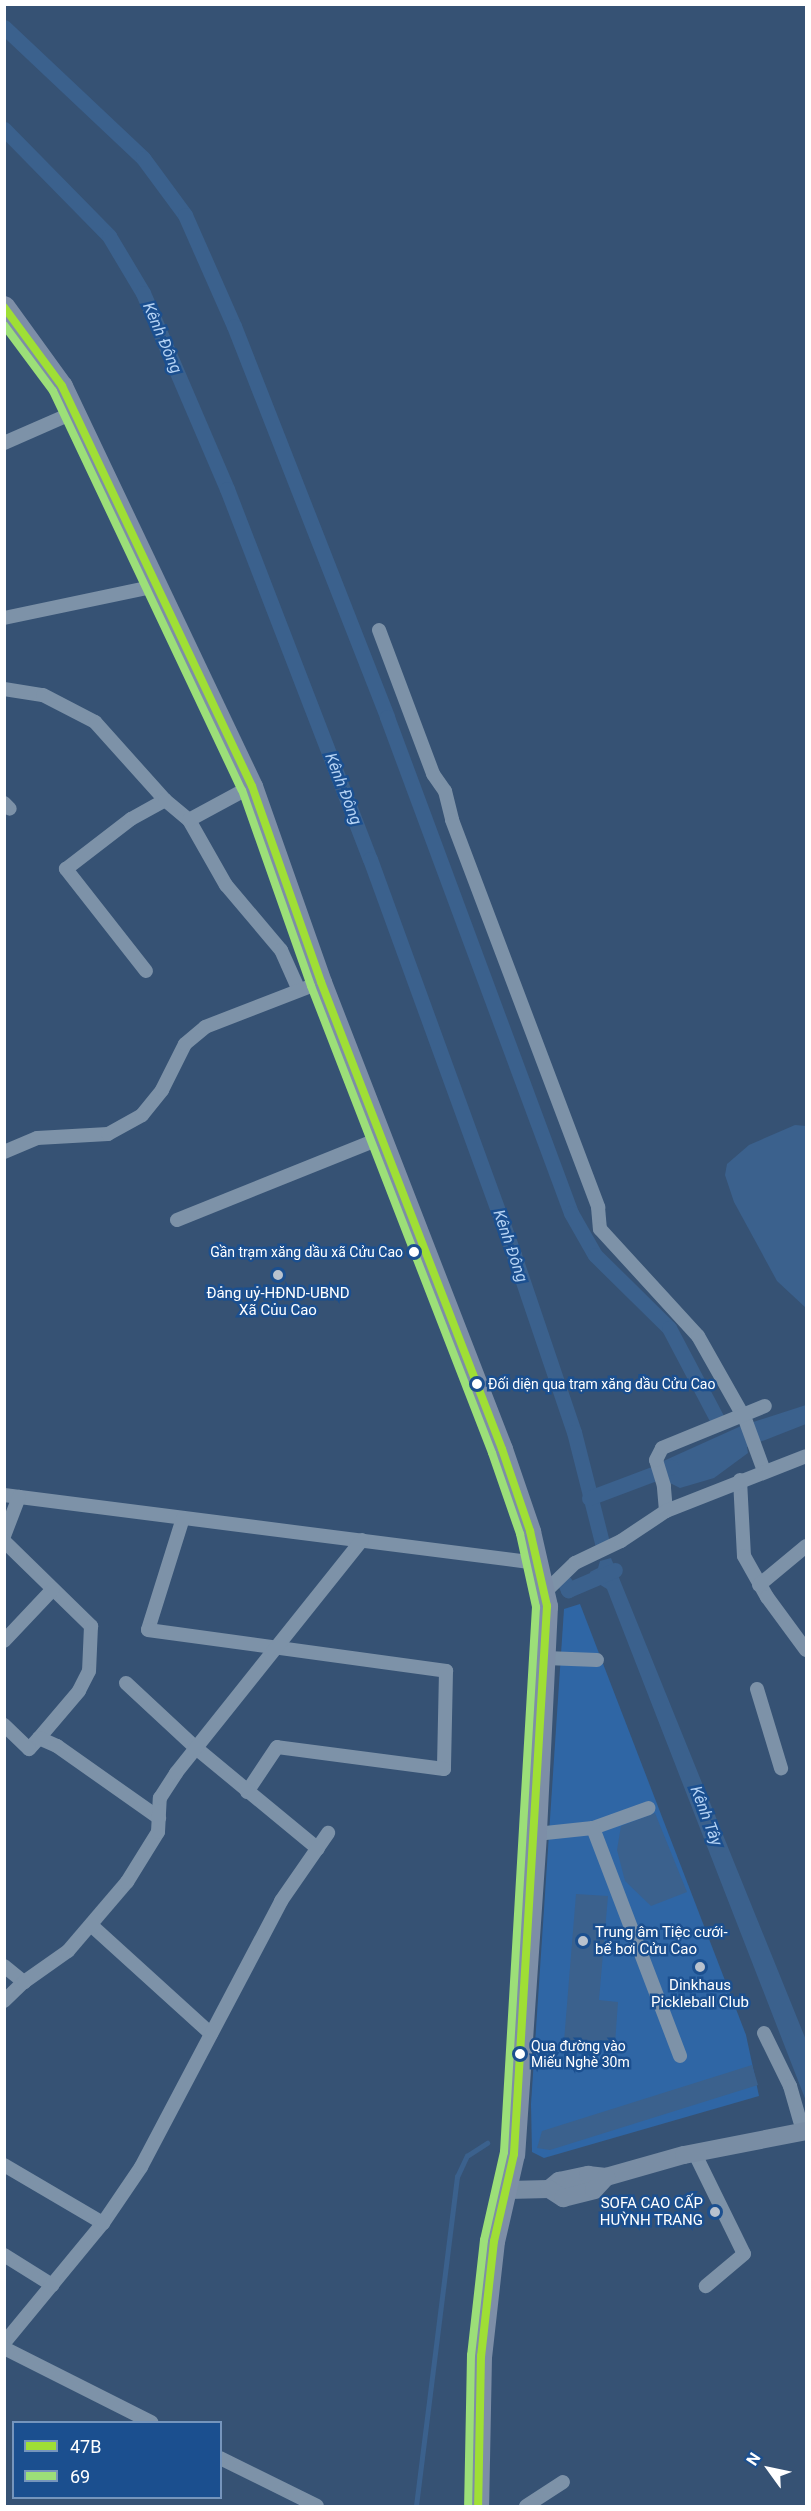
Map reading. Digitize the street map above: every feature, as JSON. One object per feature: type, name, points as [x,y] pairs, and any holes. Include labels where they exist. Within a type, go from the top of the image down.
[{"type":"main road","points":[[4,306],[63,386],[252,786],[321,982],[502,1449],[530,1531],[544,1593],[548,1622],[514,2154],[508,2190],[494,2241],[482,2356],[478,2506]]},
{"type":"main road","points":[[508,2190],[549,2189],[562,2198],[594,2190],[606,2177],[804,2128]]},
{"type":"street","points":[[4,443],[75,412]]},
{"type":"street","points":[[4,618],[156,586]]},
{"type":"street","points":[[379,630],[433,774],[445,791],[456,831],[598,1207],[600,1228],[698,1336],[743,1416],[764,1471]]},
{"type":"street","points":[[4,689],[43,695],[95,722],[165,801],[189,820],[226,885],[280,950],[298,988]]},
{"type":"street","points":[[189,820],[252,786]]},
{"type":"street","points":[[146,971],[66,869],[132,819],[165,801]]},
{"type":"street","points":[[4,1152],[37,1138],[108,1134],[142,1115],[162,1090],[185,1044],[205,1027],[298,988],[321,982]]},
{"type":"street","points":[[177,1220],[383,1137]]},
{"type":"street","points":[[666,1511],[664,1485],[656,1460],[662,1448],[734,1422],[765,1406]]},
{"type":"street","points":[[544,1593],[575,1563],[621,1541],[666,1511],[740,1480],[807,1456]]},
{"type":"street","points":[[740,1480],[744,1556],[759,1586],[804,1641]]},
{"type":"street","points":[[4,1495],[537,1563]]},
{"type":"street","points":[[4,1536],[19,1497]]},
{"type":"street","points":[[183,1518],[148,1630],[446,1671],[444,1769],[277,1747],[247,1792]]},
{"type":"street","points":[[4,2001],[24,1982],[68,1951],[127,1882],[158,1832],[160,1798],[196,1748],[362,1540]]},
{"type":"street","points":[[4,1541],[91,1626],[89,1671],[79,1690],[39,1738],[29,1749],[4,1725]]},
{"type":"street","points":[[759,1586],[807,1545]]},
{"type":"street","points":[[4,1641],[53,1589]]},
{"type":"street","points":[[546,1658],[597,1660]]},
{"type":"street","points":[[126,1683],[196,1748],[318,1849]]},
{"type":"street","points":[[757,1689],[781,1768]]},
{"type":"street","points":[[39,1738],[57,1746],[159,1818]]},
{"type":"street","points":[[536,1834],[593,1828],[649,1808]]},
{"type":"street","points":[[593,1828],[680,2056]]},
{"type":"street","points":[[4,2343],[103,2223],[141,2168],[281,1901],[328,1833]]},
{"type":"street","points":[[91,1925],[211,2034]]},
{"type":"street","points":[[4,1966],[24,1982]]},
{"type":"street","points":[[764,2033],[790,2086],[804,2128]]},
{"type":"street","points":[[695,2154],[744,2254],[706,2286]]},
{"type":"street","points":[[4,2165],[103,2223]]},
{"type":"street","points":[[4,2255],[52,2285]]},
{"type":"street","points":[[4,2348],[149,2421]]},
{"type":"street","points":[[222,2459],[317,2506]]},
{"type":"street","points":[[526,2506],[563,2482]]},
{"type":"shaded area","points":[[580,1604],[746,2035],[759,2096],[544,2158],[532,2152],[531,2104],[564,1609]]},
{"type":"water","points":[[795,1125],[806,1126],[806,1308],[777,1281],[734,1202],[725,1175],[727,1164],[749,1145]]},
{"type":"water","points":[[806,1405],[806,1424],[747,1447],[748,1453],[714,1478],[680,1488],[670,1483],[659,1463],[741,1426]]},
{"type":"water","name":"Kênh Tây","points":[[611,1558],[806,2040],[806,2101],[607,1589],[594,1581],[590,1572],[598,1568],[600,1561]]},
{"type":"water","points":[[655,1813],[687,1892],[651,1906],[625,1881],[617,1850],[621,1826]]},
{"type":"water","points":[[576,1894],[608,1896],[599,2000],[618,2002],[615,2044],[564,2041]]},
{"type":"water","points":[[752,2065],[758,2085],[550,2150],[537,2148],[542,2131]]},
{"type":"waterway","points":[[4,27],[143,158],[185,215],[234,326],[387,717],[571,1213],[595,1255],[669,1328],[719,1423]]},
{"type":"waterway","name":"Kênh Đông","points":[[4,129],[109,236],[143,293],[227,489],[370,859],[514,1255],[574,1432],[602,1543]]},
{"type":"waterway","name":"Kênh Đông","points":[[589,1498],[671,1467]]},
{"type":"waterway","points":[[565,1583],[568,1590],[615,1570]]},
{"type":"waterway","points":[[416,2506],[457,2177],[467,2156],[487,2143]]},
{"type":"transit line","name":"47B","points":[[4,307],[62,386],[252,786],[321,982],[502,1449],[530,1531],[547,1606],[514,2154],[494,2241],[481,2356],[478,2506]]},
{"type":"transit line","name":"69","points":[[4,325],[53,391],[242,790],[311,986],[492,1453],[520,1534],[536,1607],[504,2152],[484,2240],[471,2355],[468,2506]]},
{"type":"place","name":"Gần trạm xăng dầu xã Cửu Cao","points":[[414,1252]]},
{"type":"place","name":"Đảng uỷ-HĐND-UBND Xã Củu Cao","points":[[278,1275]]},
{"type":"place","name":"Đối diện qua trạm xăng dầu Cửu Cao","points":[[477,1384]]},
{"type":"place","name":"Trung âm Tiệc cưới- bể bơi Cửu Cao","points":[[583,1941]]},
{"type":"place","name":"Dinkhaus Pickleball Club","points":[[700,1967]]},
{"type":"place","name":"Qua đường vào Miếu Nghè 30m","points":[[520,2054]]},
{"type":"place","name":"SOFA CAO CẤP HUỲNH TRANG","points":[[715,2212]]}]
